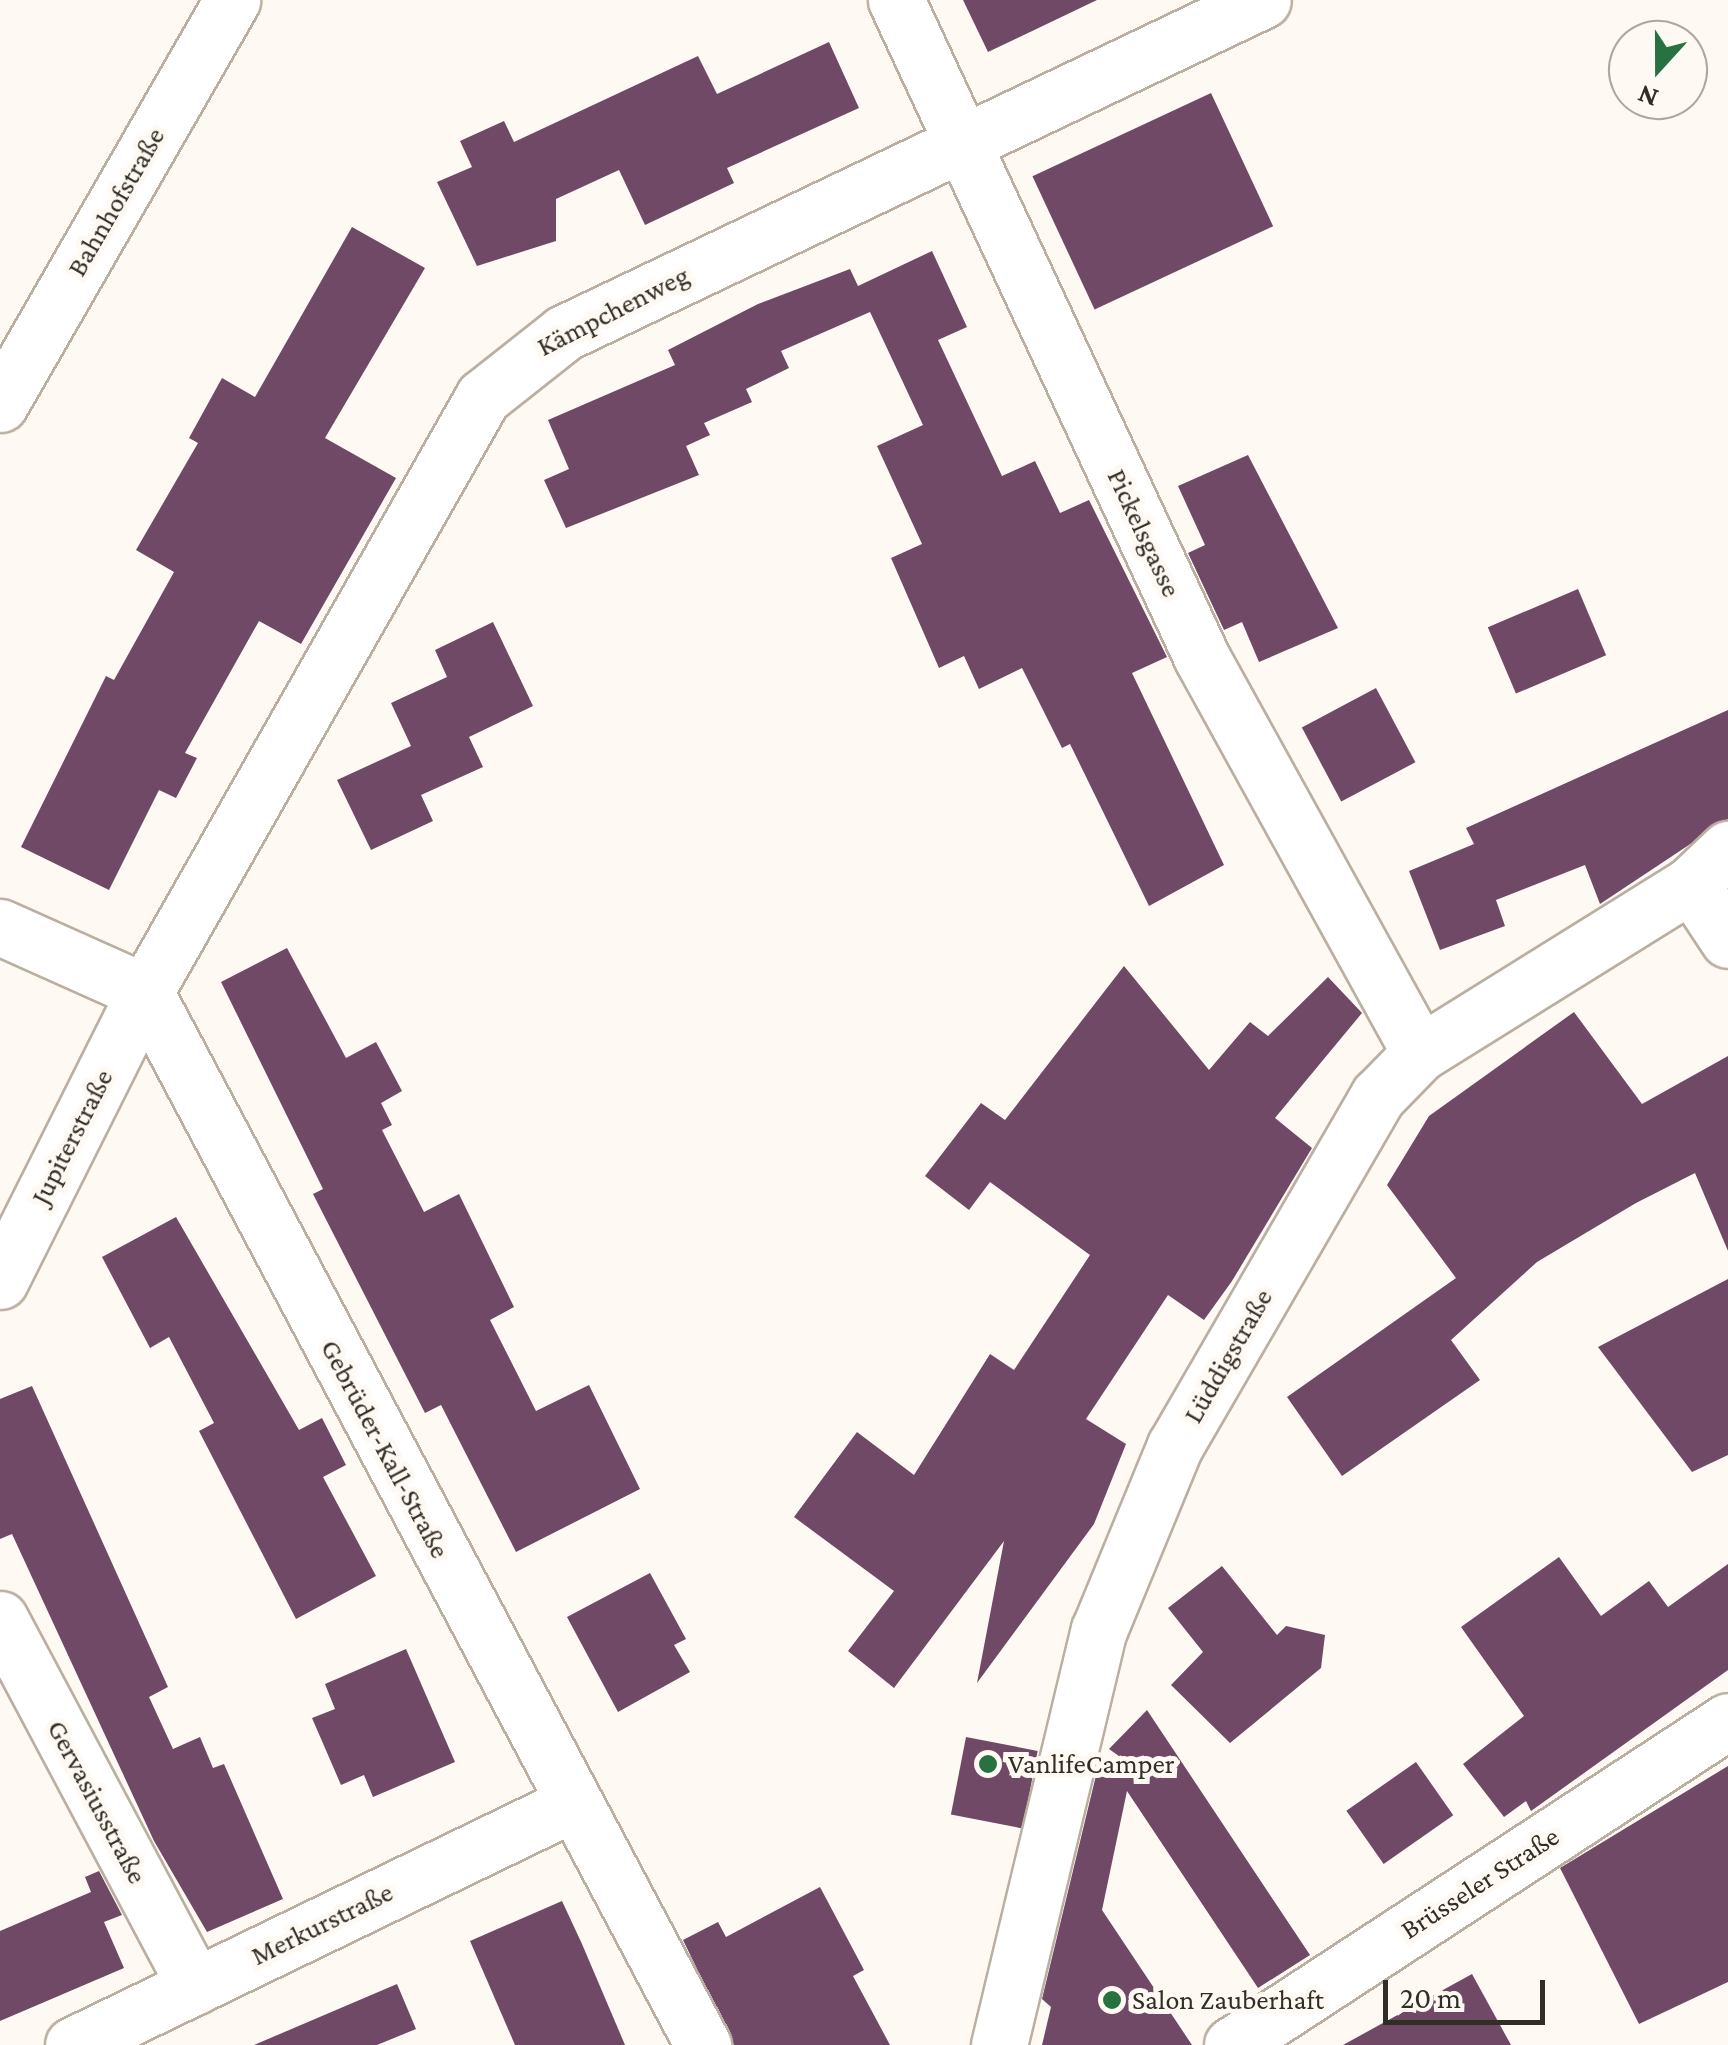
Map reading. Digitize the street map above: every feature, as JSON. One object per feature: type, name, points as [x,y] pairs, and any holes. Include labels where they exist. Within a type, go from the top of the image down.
[{"type":"street","name":"Bahnhofstraße","points":[[0,404],[232,0]]},
{"type":"street","name":"Pickelsgasse","points":[[896,0],[1202,658],[1420,1053]]},
{"type":"street","name":"Kämpchenweg","points":[[144,992],[483,397],[564,334],[961,138],[1263,0]]},
{"type":"street","points":[[1710,866],[1728,940]]},
{"type":"street","name":"Lüddigstraße","points":[[999,2045],[1099,1630],[1175,1446],[1378,1096],[1420,1053],[1710,866]]},
{"type":"street","points":[[0,926],[144,992]]},
{"type":"street","name":"Jupiterstraße","points":[[0,1281],[144,992]]},
{"type":"street","name":"Gebrüder-Kall-Straße","points":[[144,992],[703,2045]]},
{"type":"street","name":"Gervasiusstraße","points":[[0,1619],[194,1986]]},
{"type":"street","name":"Brüsseler Straße","points":[[1232,2045],[1728,1721]]},
{"type":"street","name":"Merkurstraße","points":[[73,2045],[572,1804]]},
{"type":"building","points":[[963,0],[1097,0],[988,52]]},
{"type":"building","points":[[829,42],[859,108],[727,168],[734,183],[645,225],[619,170],[556,199],[556,241],[477,266],[437,182],[472,167],[460,141],[504,121],[514,142],[698,56],[717,94]]},
{"type":"building","points":[[1211,93],[1273,226],[1095,309],[1032,176]]},
{"type":"building","points":[[352,227],[425,268],[325,438],[396,478],[301,644],[259,621],[185,753],[197,758],[176,798],[159,790],[109,890],[21,847],[106,676],[114,680],[174,572],[136,550],[198,443],[189,438],[222,378],[255,397]]},
{"type":"building","points":[[932,251],[967,327],[938,340],[1002,476],[1035,461],[1060,513],[1089,500],[1167,657],[1132,673],[1224,865],[1149,906],[1070,744],[1062,748],[1022,668],[979,689],[964,656],[939,668],[891,558],[922,544],[877,446],[923,425],[870,312],[781,351],[789,368],[746,389],[752,402],[704,423],[710,435],[686,446],[699,475],[566,528],[544,480],[569,469],[548,420],[675,365],[668,350],[758,304],[850,269],[858,286]]},
{"type":"building","points":[[1248,455],[1338,628],[1259,662],[1242,622],[1224,630],[1188,553],[1205,545],[1178,486]]},
{"type":"building","points":[[1578,589],[1606,655],[1516,694],[1488,627]]},
{"type":"building","points":[[493,622],[533,706],[469,737],[483,767],[421,795],[433,821],[371,850],[337,780],[411,746],[391,703],[447,677],[435,650]]},
{"type":"building","points":[[1376,688],[1415,762],[1341,802],[1302,727]]},
{"type":"building","points":[[1728,710],[1728,819],[1600,904],[1585,865],[1496,900],[1505,926],[1440,950],[1409,871],[1474,844],[1466,828]]},
{"type":"building","points":[[287,948],[346,1058],[376,1042],[402,1091],[381,1103],[392,1125],[382,1130],[424,1212],[459,1194],[514,1307],[490,1320],[536,1411],[589,1385],[640,1489],[516,1552],[441,1405],[425,1413],[313,1194],[323,1189],[221,982]]},
{"type":"building","points":[[1124,966],[1209,1070],[1250,1022],[1268,1036],[1328,977],[1362,1013],[1275,1118],[1312,1148],[1232,1281],[1204,1320],[1168,1295],[1086,1419],[1126,1444],[1094,1524],[977,1683],[1004,1541],[894,1688],[848,1651],[894,1591],[794,1517],[857,1432],[914,1475],[990,1354],[1014,1370],[1090,1255],[990,1182],[969,1210],[925,1176],[981,1103],[1005,1120]]},
{"type":"building","points":[[1574,1012],[1642,1104],[1728,1056],[1728,1251],[1695,1173],[1636,1203],[1537,1262],[1451,1340],[1480,1380],[1342,1476],[1287,1397],[1456,1278],[1387,1185],[1429,1116]]},
{"type":"building","points":[[176,1217],[299,1430],[322,1418],[346,1465],[323,1477],[376,1576],[296,1619],[199,1431],[214,1423],[169,1337],[150,1348],[102,1257]]},
{"type":"building","points":[[1728,1279],[1728,1455],[1692,1472],[1598,1347]]},
{"type":"building","points":[[32,1386],[168,1687],[149,1697],[173,1749],[200,1737],[213,1768],[224,1764],[283,1899],[207,1932],[154,1841],[12,1534],[0,1539],[0,1399]]},
{"type":"building","points":[[1559,1557],[1601,1616],[1649,1581],[1668,1607],[1728,1564],[1728,1670],[1531,1811],[1526,1801],[1504,1817],[1463,1764],[1524,1716],[1461,1627]]},
{"type":"building","points":[[1222,1566],[1277,1635],[1286,1626],[1325,1635],[1321,1668],[1230,1743],[1171,1685],[1203,1652],[1168,1608]]},
{"type":"building","points":[[650,1573],[686,1639],[674,1645],[690,1672],[618,1712],[567,1617]]},
{"type":"building","points":[[406,1649],[455,1762],[373,1797],[364,1775],[341,1785],[312,1718],[335,1709],[325,1684]]},
{"type":"building","points":[[1147,1710],[1310,1955],[1258,1988],[1127,1791],[1102,1910],[1192,2045],[1042,2045],[1051,2007],[1042,1999],[1099,1763],[1140,1771],[1109,1749]]},
{"type":"building","points":[[966,1737],[1038,1751],[1023,1828],[951,1815]]},
{"type":"building","points":[[1416,1762],[1453,1815],[1384,1864],[1346,1811]]},
{"type":"building","points":[[1728,1766],[1728,1982],[1639,2024],[1560,1868]]},
{"type":"building","points":[[99,1871],[122,1915],[104,1922],[124,1968],[0,2021],[0,1931],[91,1892],[85,1877]]},
{"type":"building","points":[[820,1887],[864,1970],[853,1976],[890,2045],[734,2045],[683,1940],[718,1922],[726,1937]]},
{"type":"building","points":[[562,1901],[625,2045],[515,2045],[470,1941]]},
{"type":"building","points":[[1472,1974],[1511,2045],[1343,2045]]},
{"type":"building","points":[[397,1984],[416,2029],[377,2045],[254,2045]]},
{"type":"place","name":"VanlifeCamper","points":[[988,1764]]},
{"type":"place","name":"Salon Zauberhaft","points":[[1112,2000]]}]
